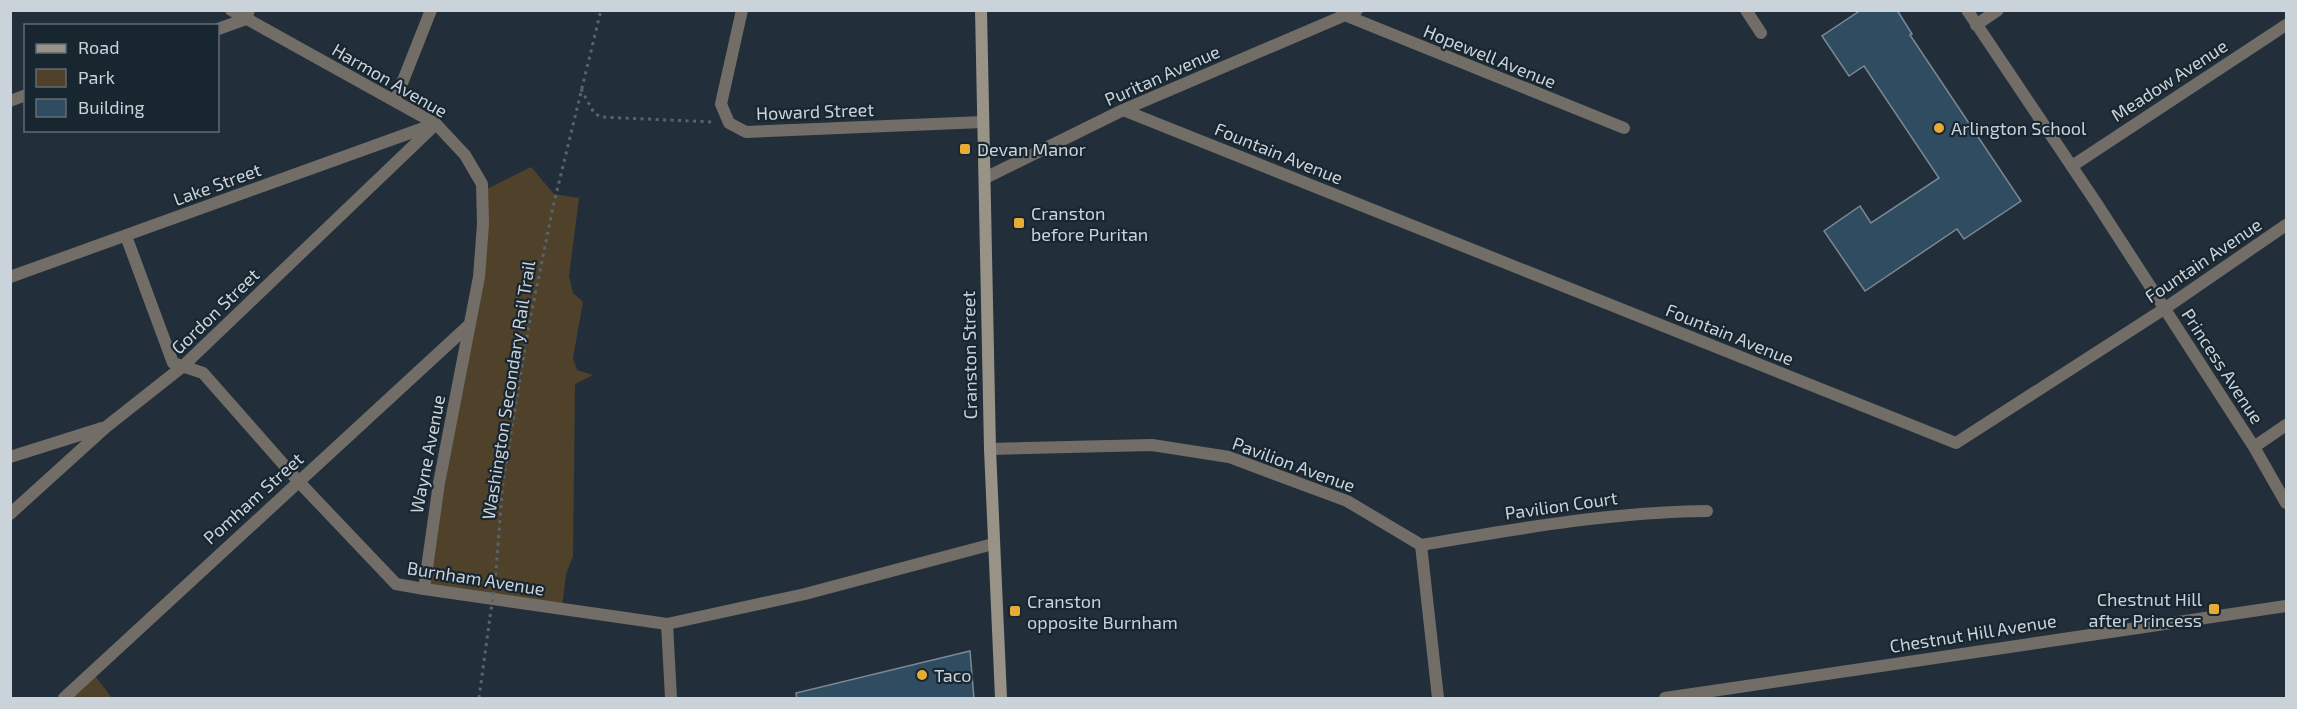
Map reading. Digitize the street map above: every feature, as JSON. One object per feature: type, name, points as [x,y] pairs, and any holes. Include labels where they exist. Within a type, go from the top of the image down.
[{"type":"main road","name":"Cranston Street","points":[[981,10],[990,449],[1001,699]]},
{"type":"street","name":"Harmon Avenue","points":[[231,10],[247,15],[436,124],[465,155],[482,184],[483,224],[479,277],[468,326]]},
{"type":"street","points":[[395,101],[431,10]]},
{"type":"street","name":"Howard Street","points":[[742,10],[721,104],[729,123],[746,132],[983,122]]},
{"type":"street","name":"Puritan Avenue","points":[[985,178],[1123,110],[1341,13],[1357,10]]},
{"type":"street","points":[[1746,10],[1761,33]]},
{"type":"street","name":"Princess Avenue","points":[[1967,10],[2072,166],[2254,447],[2286,503]]},
{"type":"street","points":[[1976,25],[1998,10]]},
{"type":"street","name":"Hopewell Avenue","points":[[1341,13],[1624,128]]},
{"type":"street","points":[[219,29],[247,15]]},
{"type":"street","name":"Meadow Avenue","points":[[2072,166],[2286,25]]},
{"type":"street","name":"Fountain Avenue","points":[[1123,110],[1956,443],[2164,309],[2286,225]]},
{"type":"street","name":"Lake Street","points":[[10,277],[436,124]]},
{"type":"street","name":"Gordon Street","points":[[10,514],[106,427],[182,368],[436,124]]},
{"type":"street","points":[[126,236],[173,363],[182,368]]},
{"type":"street","name":"Pomham Street","points":[[64,699],[468,326]]},
{"type":"street","name":"Wayne Avenue","points":[[424,589],[428,550],[468,326]]},
{"type":"street","name":"Burnham Avenue","points":[[182,368],[203,373],[299,482],[396,584],[667,624],[805,594],[993,544]]},
{"type":"street","points":[[2254,447],[2286,425]]},
{"type":"street","points":[[10,457],[106,427]]},
{"type":"street","name":"Pavilion Avenue","points":[[990,449],[1152,445],[1229,457],[1347,501],[1421,545]]},
{"type":"street","name":"Pavilion Court","points":[[1421,545],[1563,521],[1656,511],[1707,511]]},
{"type":"street","points":[[1421,545],[1438,699]]},
{"type":"street","name":"Chestnut Hill Avenue","points":[[1665,699],[2286,606]]},
{"type":"street","points":[[667,624],[671,699]]},
{"type":"path","name":"Washington Secondary Rail Trail","points":[[479,699],[495,584],[503,482],[528,330],[581,88],[601,10]]},
{"type":"path","points":[[581,88],[594,113],[601,117],[729,123]]},
{"type":"green space","points":[[531,167],[554,194],[579,198],[569,276],[573,293],[583,302],[573,358],[577,370],[593,375],[575,384],[573,556],[566,574],[562,608],[428,591],[467,341],[485,190]]},
{"type":"green space","points":[[92,672],[112,698],[61,698]]},
{"type":"building","name":"Arlington School","points":[[1861,10],[1897,10],[1912,34],[1910,35],[2021,201],[1964,239],[1957,229],[1865,291],[1824,231],[1860,206],[1871,223],[1939,178],[1864,66],[1849,76],[1822,36]]},
{"type":"building","name":"Taco","points":[[970,651],[974,699],[797,699],[796,693]]},
{"type":"place","name":"Arlington School","points":[[1939,128]]},
{"type":"place","name":"Devan Manor","points":[[965,149]]},
{"type":"place","name":"Cranston before Puritan","points":[[1019,223]]},
{"type":"place","name":"Chestnut Hill after Princess","points":[[2214,609]]},
{"type":"place","name":"Cranston opposite Burnham","points":[[1015,611]]},
{"type":"place","name":"Taco","points":[[922,675]]}]
